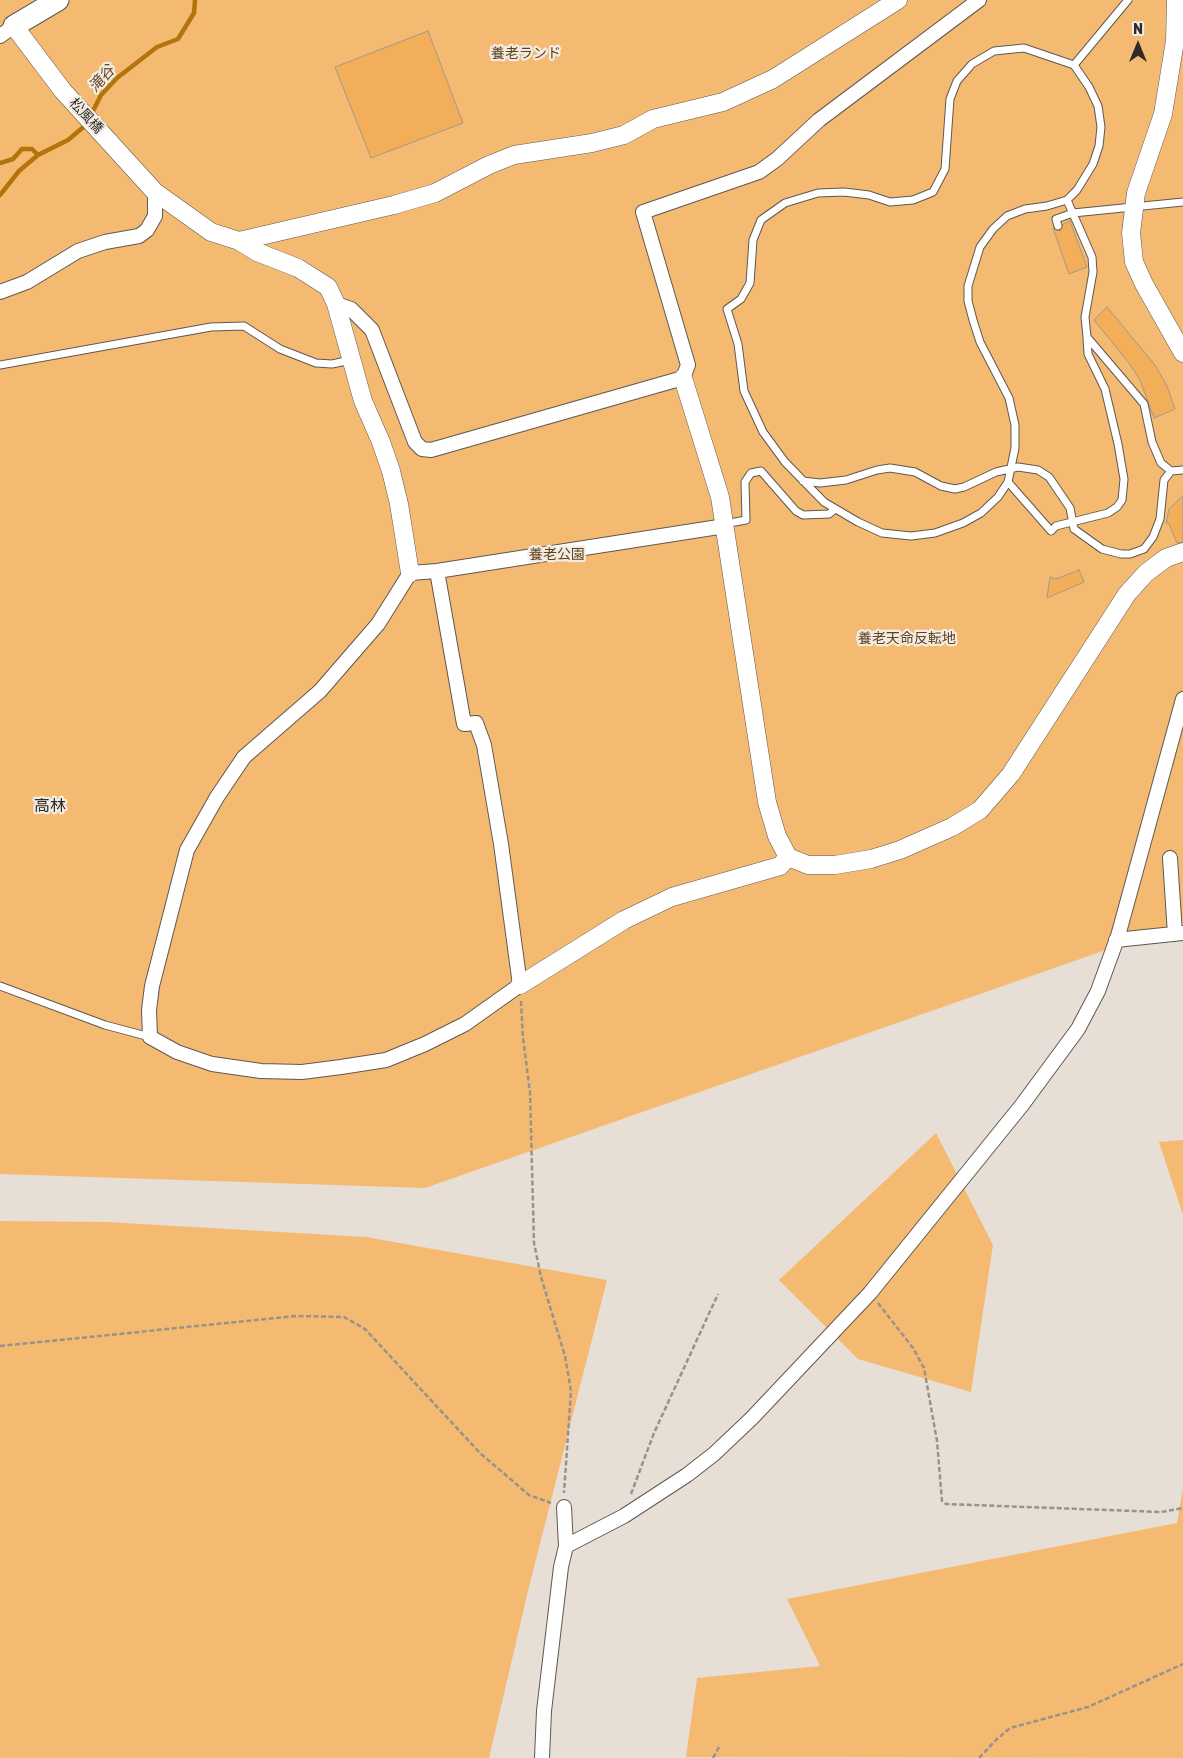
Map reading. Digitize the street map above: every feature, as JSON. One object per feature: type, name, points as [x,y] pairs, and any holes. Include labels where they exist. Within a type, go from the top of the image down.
[{"type":"main road","points":[[7,31],[58,0]]},
{"type":"street","points":[[239,241],[394,205],[435,193],[489,165],[514,155],[592,143],[624,135],[653,119],[723,102],[773,79],[898,0]]},
{"type":"street","points":[[979,0],[819,120],[777,159],[759,172],[643,212],[688,365],[683,378],[730,524],[767,802],[777,836],[788,857],[808,865],[835,865],[871,860],[900,850],[952,827],[980,810],[1011,774],[1127,594],[1146,573],[1166,558],[1183,552]]},
{"type":"street","points":[[1176,0],[1175,41],[1163,114],[1133,208],[1131,233],[1134,262],[1144,284],[1183,353]]},
{"type":"street","name":"松風橋","points":[[7,31],[155,192],[211,232],[239,241],[257,252],[298,268],[328,287],[336,304],[363,402],[381,442],[391,471],[399,504],[410,573]]},
{"type":"street","points":[[0,292],[27,282],[78,251],[105,242],[139,236],[146,230],[154,216],[155,192]]},
{"type":"street","points":[[336,304],[351,309],[372,330],[415,442],[422,449],[431,450],[683,378]]},
{"type":"street","points":[[730,524],[437,571],[410,573],[378,624],[320,691],[244,757],[217,797],[187,850],[152,986],[149,1010],[150,1037],[177,1052],[212,1064],[261,1071],[302,1072],[386,1060],[426,1044],[465,1024],[520,985],[624,920],[672,897],[780,866],[788,857]]},
{"type":"street","points":[[437,571],[464,724],[476,723],[484,745],[501,844],[520,985]]},
{"type":"street","points":[[566,1546],[624,1516],[687,1476],[714,1454],[752,1418],[870,1294],[1022,1105],[1078,1029],[1098,991],[1116,940],[1182,707]]},
{"type":"street","points":[[1116,940],[1179,934],[1170,858]]},
{"type":"street","points":[[542,1758],[545,1702],[561,1567],[566,1546],[564,1507]]},
{"type":"lane","points":[[1074,65],[1128,0]]},
{"type":"lane","points":[[1024,48],[1074,65],[1098,106],[1101,127],[1099,146],[1093,164],[1067,200],[1048,206],[1025,209],[1007,216],[993,230],[980,248],[968,286],[968,301],[980,342],[1009,398],[1015,425],[1014,448],[1008,482],[981,513],[962,523],[935,533],[911,536],[882,533],[824,502],[803,481],[785,462],[763,432],[744,391],[738,344],[727,309],[741,299],[750,283],[752,240],[761,220],[785,202],[818,193],[844,192],[869,195],[890,202],[913,200],[933,192],[945,169],[950,99],[957,81],[972,64],[994,51],[1024,48]]},
{"type":"lane","points":[[1008,482],[1050,531],[1056,526],[1108,513],[1118,507],[1122,500],[1124,479],[1110,409],[1104,389],[1088,354],[1085,317],[1093,272],[1092,257],[1067,200]]},
{"type":"lane","points":[[1058,226],[1056,219],[1073,212],[1183,202]]},
{"type":"lane","points":[[1071,225],[1074,224],[1078,236],[1083,235]]},
{"type":"lane","points":[[0,365],[211,327],[244,326],[280,349],[316,363],[332,364],[351,360]]},
{"type":"lane","points":[[1087,337],[1144,404],[1152,442],[1161,463],[1171,471],[1183,470]]},
{"type":"lane","points":[[803,481],[820,483],[846,480],[890,468],[915,472],[941,486],[955,488],[964,487],[996,472],[1018,467],[1038,470],[1049,477],[1070,508],[1074,529],[1102,549],[1121,554],[1130,554],[1144,549],[1153,537],[1160,518],[1164,480],[1171,471]]},
{"type":"lane","points":[[730,524],[746,520],[745,482],[751,473],[760,471],[796,511],[803,515],[829,514],[835,509]]},
{"type":"lane","points":[[0,986],[105,1025],[150,1037]]},
{"type":"path","points":[[0,1346],[296,1316],[344,1318],[365,1329],[480,1453],[530,1495],[564,1507],[564,1475],[571,1391],[565,1356],[541,1276],[534,1243],[530,1092],[523,1038],[520,985]]},
{"type":"path","points":[[624,1516],[654,1433],[718,1294]]},
{"type":"path","points":[[870,1294],[913,1348],[924,1368],[937,1441],[942,1501],[946,1504],[1161,1512],[1183,1508]]},
{"type":"path","points":[[979,1758],[1010,1728],[1088,1707],[1183,1664]]},
{"type":"path","points":[[714,1758],[719,1746]]},
{"type":"green space","name":"養老公園","points":[[0,0],[1183,0],[1183,923],[425,1188],[0,1174]]},
{"type":"green space","points":[[936,1133],[993,1245],[971,1392],[858,1359],[779,1280]]},
{"type":"green space","points":[[1183,1140],[1183,1215],[1159,1142]]},
{"type":"green space","points":[[0,1221],[107,1222],[366,1237],[607,1280],[528,1591],[489,1758],[0,1758]]},
{"type":"green space","points":[[1183,1488],[1183,1758],[686,1757],[697,1678],[820,1666],[787,1599],[1177,1523]]},
{"type":"building","points":[[428,31],[463,123],[371,158],[335,67]]},
{"type":"building","points":[[1070,221],[1087,267],[1069,274],[1053,228],[1060,231],[1063,224]]},
{"type":"building","points":[[1107,307],[1155,365],[1167,386],[1175,409],[1154,418],[1140,380],[1129,363],[1094,320]]},
{"type":"building","points":[[1183,496],[1183,542],[1177,543],[1169,524],[1166,523],[1169,509]]},
{"type":"building","points":[[1079,570],[1084,582],[1047,598],[1050,577],[1056,579]]},
{"type":"waterway","name":"滝谷","points":[[91,115],[101,95],[117,78],[157,47],[178,39],[194,13],[195,0]]},
{"type":"waterway","name":"滝谷","points":[[0,195],[19,171],[38,155],[68,140],[87,124]]},
{"type":"waterway","points":[[0,163],[13,159],[22,149],[32,149],[38,155]]},
{"type":"district","name":"高林","points":[[50,806]]},
{"type":"park label","name":"養老ランド","points":[[526,54]]},
{"type":"park label","name":"養老天命反転地","points":[[907,639]]}]
